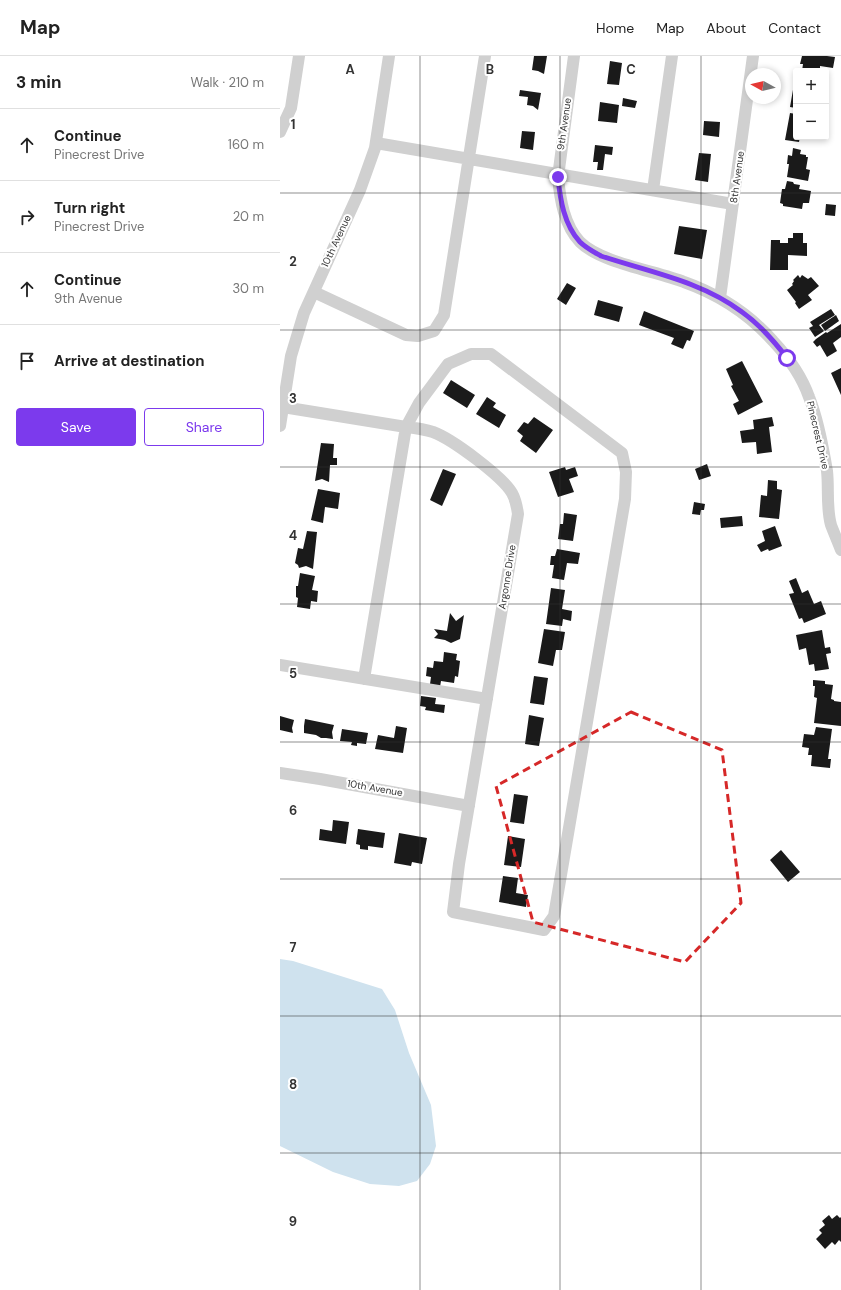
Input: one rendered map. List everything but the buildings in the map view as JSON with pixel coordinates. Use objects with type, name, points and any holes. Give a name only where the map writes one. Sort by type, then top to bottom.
[{"type":"street","points":[[280,132],[291,108],[299,56]]},
{"type":"street","name":"10th Avenue","points":[[280,426],[291,356],[304,313],[360,190],[376,143],[389,56]]},
{"type":"street","points":[[314,292],[406,335],[418,336],[434,331],[444,315],[485,56]]},
{"type":"street","name":"9th Avenue","points":[[565,214],[559,192],[558,174],[574,56]]},
{"type":"street","points":[[653,190],[672,56]]},
{"type":"street","name":"8th Avenue","points":[[720,298],[753,56]]},
{"type":"street","points":[[376,143],[733,204]]},
{"type":"street","name":"Pinecrest Drive","points":[[565,214],[572,230],[580,242],[590,249],[601,256],[684,282],[720,298],[742,312],[773,341],[787,358],[809,396],[827,472],[829,511],[836,525],[841,550]]},
{"type":"street","name":"Argonne Drive","points":[[283,407],[429,431],[447,439],[498,476],[512,493],[517,505],[518,514],[459,864],[453,912],[544,930],[554,916],[625,499],[626,472],[622,453],[491,354],[471,354],[448,364],[419,403],[406,427]]},
{"type":"street","points":[[364,679],[406,427]]},
{"type":"street","points":[[280,665],[487,699]]},
{"type":"street","name":"10th Avenue","points":[[280,773],[469,806]]},
{"type":"highlighted area","points":[[631,712],[722,750],[741,903],[685,962],[533,922],[496,786]]},
{"type":"water","points":[[280,959],[293,961],[382,989],[395,1010],[409,1053],[431,1105],[436,1146],[430,1164],[417,1181],[399,1186],[370,1184],[333,1172],[280,1146]]},
{"type":"route","points":[[558,177],[559,192],[563,209],[572,230],[580,242],[601,256],[684,282],[720,298],[753,321],[787,358]]}]
